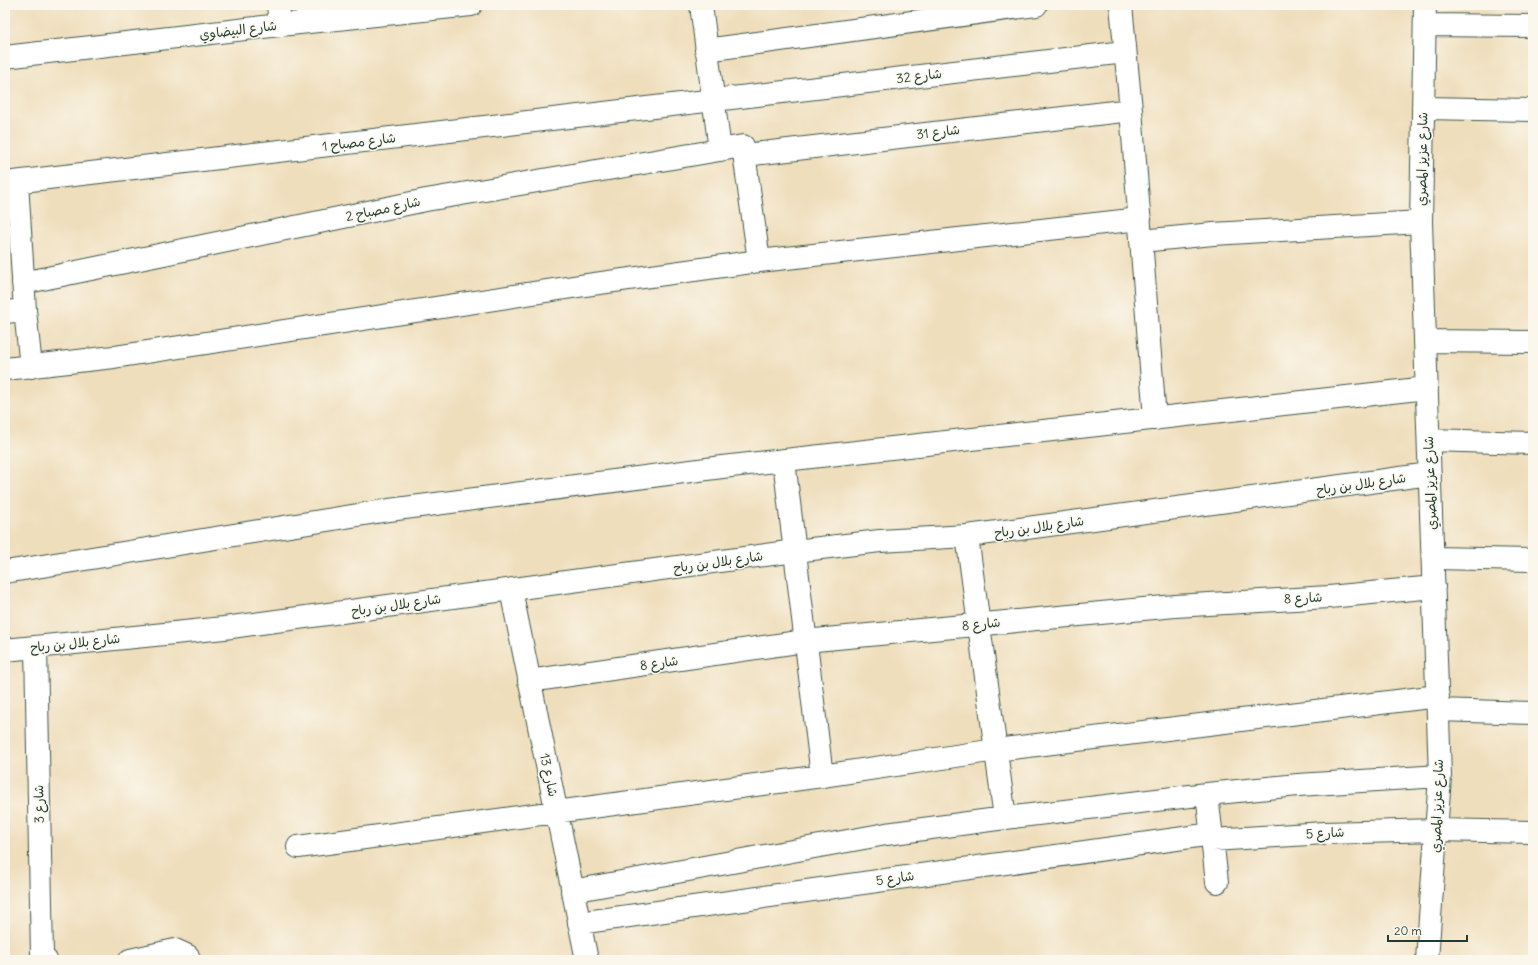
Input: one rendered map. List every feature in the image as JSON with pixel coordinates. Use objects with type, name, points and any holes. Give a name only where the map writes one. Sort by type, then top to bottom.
[{"type":"street","name":"شارع البيضاوي","points":[[5,57],[279,15],[472,5]]},
{"type":"street","points":[[700,5],[720,150]]},
{"type":"street","points":[[706,50],[1036,5]]},
{"type":"street","points":[[1120,5],[1131,110],[1155,419]]},
{"type":"street","points":[[1425,15],[1533,26]]},
{"type":"street","name":"شارع عزيز المصري","points":[[1425,15],[1421,222],[1440,776],[1427,960]]},
{"type":"street","name":"شارع 32","points":[[713,100],[1125,52]]},
{"type":"street","name":"شارع مصباح 1","points":[[11,182],[713,100]]},
{"type":"street","points":[[1423,108],[1533,110]]},
{"type":"street","name":"شارع 31","points":[[744,151],[1131,110]]},
{"type":"street","name":"شارع مصباح 2","points":[[23,283],[426,200],[743,146],[744,151]]},
{"type":"street","points":[[744,151],[759,261]]},
{"type":"street","points":[[11,182],[23,283],[15,311],[31,367]]},
{"type":"street","points":[[5,369],[114,357],[579,286],[759,261],[1140,219]]},
{"type":"street","points":[[1141,241],[1212,234],[1421,222]]},
{"type":"street","points":[[1425,341],[1533,342]]},
{"type":"street","points":[[5,572],[389,510],[784,461],[1427,388]]},
{"type":"street","points":[[1429,440],[1533,443]]},
{"type":"street","points":[[784,461],[822,776]]},
{"type":"street","name":"شارع بلال بن رباح","points":[[5,650],[224,628],[880,541],[967,536],[1430,474]]},
{"type":"street","points":[[967,536],[1005,818]]},
{"type":"street","points":[[1433,558],[1533,560]]},
{"type":"street","name":"شارع 8","points":[[529,682],[805,641],[1175,606],[1329,597],[1434,587]]},
{"type":"street","name":"شارع 13","points":[[511,590],[587,960]]},
{"type":"street","name":"شارع 3","points":[[36,647],[42,956],[46,960]]},
{"type":"street","points":[[298,847],[822,776],[996,750],[1438,703],[1533,713]]},
{"type":"street","points":[[572,891],[886,834],[1005,818],[1206,794],[1298,785],[1440,776]]},
{"type":"street","points":[[1206,794],[1217,882]]},
{"type":"street","name":"شارع 5","points":[[579,923],[1212,837],[1325,832],[1437,830],[1533,832]]},
{"type":"street","points":[[130,960],[175,950],[188,956],[189,960]]}]
